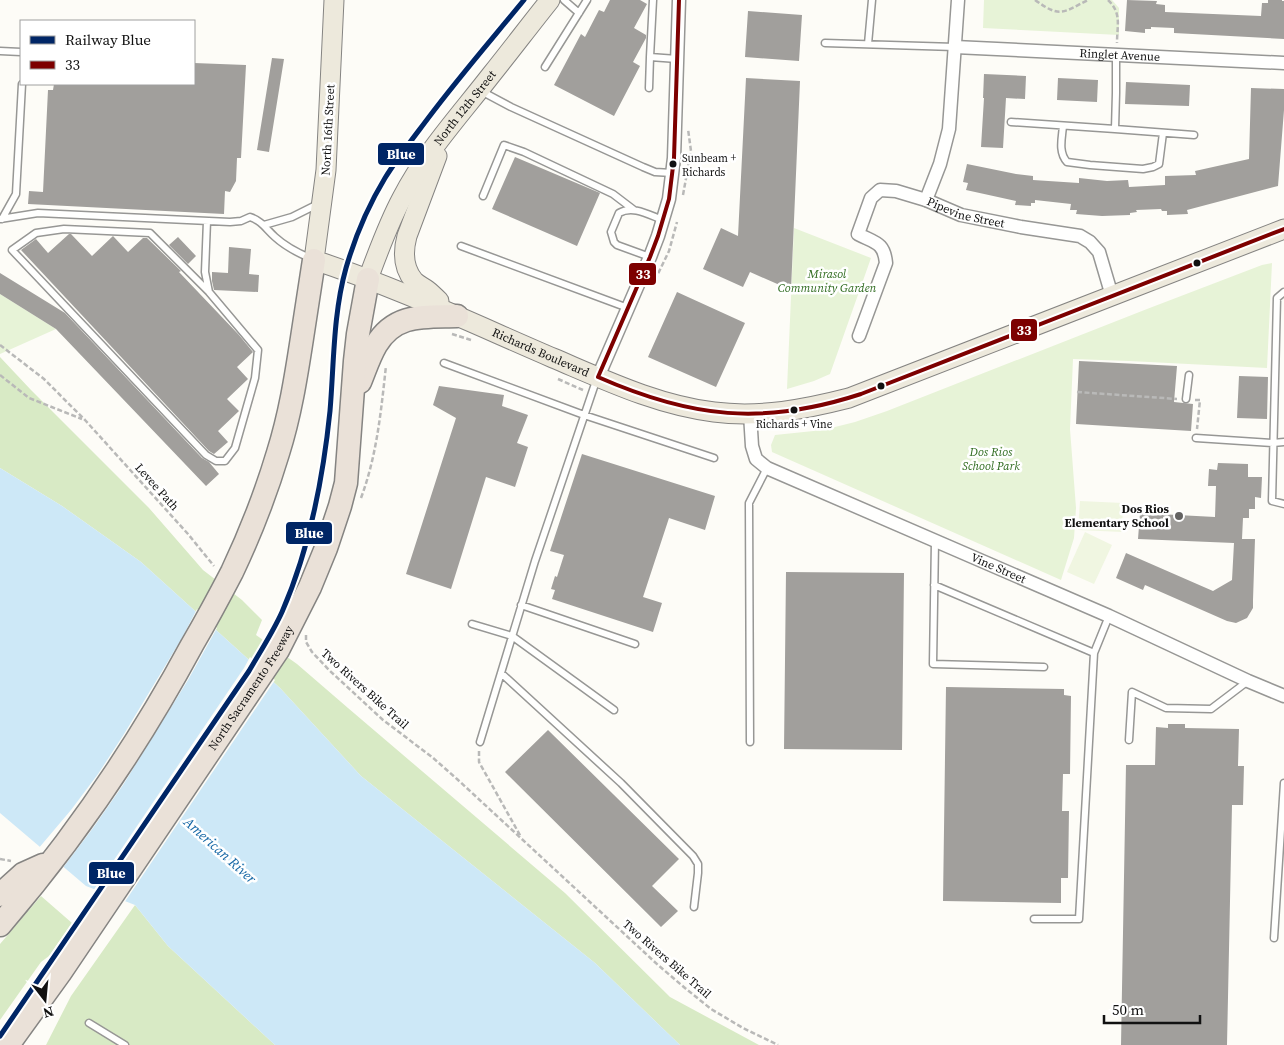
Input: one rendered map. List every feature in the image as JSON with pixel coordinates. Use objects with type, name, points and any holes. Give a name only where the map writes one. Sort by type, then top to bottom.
[{"type":"highway","points":[[4,906],[23,874],[36,867],[51,863],[84,819],[128,754],[181,666],[223,569],[253,524],[270,478],[286,425],[294,387],[314,260]]},
{"type":"highway","name":"North Sacramento Freeway","points":[[8,1045],[60,973],[278,650],[318,567],[340,506],[346,483],[356,361],[368,279]]},
{"type":"highway","points":[[353,399],[376,345],[386,332],[395,325],[404,320],[415,318],[451,324]]},
{"type":"highway","points":[[28,1045],[60,973]]},
{"type":"main road","name":"North 16th Street","points":[[314,260],[328,149],[334,0]]},
{"type":"main road","name":"North 12th Street","points":[[368,279],[386,232],[415,176],[464,107],[550,0]]},
{"type":"main road","points":[[444,134],[404,245],[404,258],[414,281],[426,289],[451,324]]},
{"type":"main road","name":"Richards Boulevard","points":[[314,260],[397,290],[451,324],[595,386],[632,391],[668,403],[716,412],[750,414],[814,407],[849,398],[1284,229]]},
{"type":"street","points":[[595,386],[650,258],[669,199],[674,158],[679,0]]},
{"type":"street","name":"Pipevine Street","points":[[958,0],[949,129],[940,164],[926,200],[960,215],[1080,236],[1090,242],[1099,252],[1112,296]]},
{"type":"street","name":"Ringlet Avenue","points":[[955,47],[1284,63]]},
{"type":"street","points":[[859,336],[886,263],[885,254],[881,246],[858,234],[870,198],[880,190],[896,191],[926,200]]},
{"type":"street","points":[[750,414],[752,446],[756,459],[767,468]]},
{"type":"street","name":"Vine Street","points":[[767,468],[1110,616],[1284,696]]},
{"type":"lane","points":[[564,0],[579,13]]},
{"type":"lane","points":[[545,67],[587,0]]},
{"type":"lane","points":[[649,88],[653,0]]},
{"type":"lane","points":[[868,44],[872,0]]},
{"type":"lane","points":[[825,43],[955,47]]},
{"type":"lane","points":[[0,51],[20,52]]},
{"type":"lane","points":[[1115,129],[1116,55]]},
{"type":"lane","points":[[650,57],[677,59]]},
{"type":"lane","points":[[1,219],[16,194],[22,85]]},
{"type":"lane","points":[[479,89],[511,107],[643,167],[655,172],[672,173]]},
{"type":"lane","points":[[1010,122],[1194,135]]},
{"type":"lane","points":[[1063,126],[1062,157],[1067,162],[1143,169],[1159,164],[1163,133]]},
{"type":"lane","points":[[483,196],[504,145],[524,152],[614,194],[634,210]]},
{"type":"lane","points":[[264,224],[292,217],[322,202]]},
{"type":"lane","points":[[650,258],[617,245],[610,232],[619,213],[629,209],[663,220]]},
{"type":"lane","points":[[1,219],[38,213],[207,221],[240,221],[250,217],[264,224],[275,237],[293,251],[314,260]]},
{"type":"lane","points":[[207,221],[205,272],[209,292],[258,350],[255,378],[235,448],[225,461],[216,462],[206,455],[12,250],[36,233],[64,229],[150,233],[209,292]]},
{"type":"lane","points":[[461,246],[628,308]]},
{"type":"lane","points":[[1284,292],[1277,298],[1272,501],[1284,504]]},
{"type":"lane","points":[[444,363],[584,415],[714,458]]},
{"type":"lane","points":[[1186,399],[1189,375]]},
{"type":"lane","points":[[480,742],[535,561],[595,386]]},
{"type":"lane","points":[[1196,438],[1284,442]]},
{"type":"lane","points":[[750,742],[749,503],[767,468]]},
{"type":"lane","points":[[935,541],[933,664],[1044,667]]},
{"type":"lane","points":[[934,585],[1094,654]]},
{"type":"lane","points":[[521,605],[635,644]]},
{"type":"lane","points":[[1034,919],[1079,919],[1094,654],[1110,616]]},
{"type":"lane","points":[[472,624],[512,636],[614,710]]},
{"type":"lane","points":[[500,673],[621,783],[693,856],[698,864],[694,907]]},
{"type":"lane","points":[[1130,740],[1132,692],[1166,708],[1211,709],[1248,681]]},
{"type":"lane","points":[[1274,938],[1284,783]]},
{"type":"lane","points":[[89,1023],[125,1045]]},
{"type":"path","points":[[1035,0],[1051,11],[1064,12],[1087,0]]},
{"type":"path","points":[[1108,0],[1118,15],[1116,55]]},
{"type":"path","points":[[451,324],[473,341]]},
{"type":"path","name":"Levee Path","points":[[0,345],[44,379],[85,420],[188,534],[223,569]]},
{"type":"path","points":[[359,504],[374,454],[381,418],[386,363]]},
{"type":"path","name":"Levee Path","points":[[0,375],[29,398],[85,420]]},
{"type":"path","points":[[558,379],[595,386]]},
{"type":"path","points":[[1077,392],[1200,400],[1196,438]]},
{"type":"path","name":"Two Rivers Bike Trail","points":[[309,628],[305,636],[306,642],[312,652],[329,670],[383,720],[432,757],[658,965],[711,1009],[743,1028],[778,1045]]},
{"type":"path","points":[[480,742],[479,762],[523,840]]},
{"type":"green space","points":[[984,0],[1112,0],[1119,8],[1119,35],[983,28]]},
{"type":"green space","name":"Mirasol Community Garden","points":[[794,228],[871,258],[830,374],[787,389]]},
{"type":"green space","name":"Dos Rios School Park","points":[[1272,263],[1267,368],[1073,359],[1070,429],[1076,508],[1074,538],[1061,580],[772,452],[771,445],[775,435],[823,430],[887,411],[1147,309],[1262,265]]},
{"type":"green space","points":[[0,294],[56,329],[0,354]]},
{"type":"green space","points":[[0,357],[149,508],[203,570],[242,600],[262,620],[256,635],[297,664],[565,893],[670,997],[759,1045],[680,1045],[595,963],[361,776],[280,688],[141,562],[62,506],[0,468]]},
{"type":"green space","points":[[1080,501],[1123,503],[1122,532],[1078,530]]},
{"type":"green space","points":[[1085,532],[1112,545],[1094,584],[1067,572]]},
{"type":"green space","points":[[41,896],[72,923],[49,956],[41,962],[0,1020],[0,944]]},
{"type":"green space","points":[[135,905],[168,946],[275,1045],[46,1045],[71,996]]},
{"type":"water","name":"American River","points":[[0,468],[62,506],[141,562],[280,688],[361,776],[595,963],[680,1045],[275,1045],[168,946],[135,905],[86,886],[0,813]]},
{"type":"pier","points":[[197,609],[217,628],[188,680],[123,785],[62,869],[38,849],[98,774],[182,638]]},
{"type":"pier","points":[[250,657],[275,680],[124,903],[93,891],[244,668]]},
{"type":"building","points":[[610,0],[640,0],[647,4],[634,28],[646,35],[633,62],[640,66],[614,116],[554,85],[581,34],[585,37],[599,10],[604,12]]},
{"type":"building","points":[[1127,0],[1157,1],[1156,4],[1165,5],[1165,12],[1261,16],[1262,3],[1268,3],[1268,0],[1282,0],[1284,1],[1284,39],[1174,33],[1174,28],[1151,27],[1151,29],[1145,29],[1145,33],[1125,31]]},
{"type":"building","points":[[748,11],[802,15],[799,61],[745,57]]},
{"type":"building","points":[[272,58],[284,59],[269,152],[257,150]]},
{"type":"building","points":[[195,63],[246,65],[241,158],[237,158],[236,181],[230,192],[225,191],[224,214],[28,204],[29,191],[43,192],[48,90],[53,90],[54,85],[195,85]]},
{"type":"building","points":[[984,74],[1026,76],[1025,99],[1006,98],[1003,148],[981,147]]},
{"type":"building","points":[[746,78],[800,81],[791,290],[750,272],[743,287],[703,269],[721,228],[738,236]]},
{"type":"building","points":[[1058,78],[1098,80],[1097,102],[1057,100]]},
{"type":"building","points":[[1126,82],[1190,85],[1189,106],[1125,104]]},
{"type":"building","points":[[1251,88],[1284,89],[1278,186],[1187,210],[1188,214],[1167,215],[1167,211],[1162,211],[1161,209],[1136,210],[1137,212],[1130,213],[1130,215],[1102,216],[1076,214],[1077,210],[1070,210],[1071,204],[1035,200],[1035,203],[1031,203],[1031,206],[1015,205],[1016,201],[966,190],[968,183],[963,182],[967,164],[1033,176],[1033,180],[1079,183],[1079,178],[1107,181],[1128,180],[1129,187],[1165,185],[1165,176],[1196,175],[1195,171],[1249,159]]},
{"type":"building","points":[[515,157],[600,193],[577,246],[492,209]]},
{"type":"building","points":[[69,234],[92,256],[113,236],[128,252],[143,238],[147,238],[181,271],[179,272],[253,352],[237,367],[248,379],[227,399],[239,411],[218,431],[228,442],[214,454],[209,451],[21,250],[36,239],[48,253]]},
{"type":"building","points":[[178,237],[196,256],[188,264],[169,245]]},
{"type":"building","points":[[229,247],[251,249],[249,274],[259,275],[258,292],[214,290],[212,272],[228,273]]},
{"type":"building","points":[[0,273],[65,313],[219,474],[206,486],[56,329],[0,294]]},
{"type":"building","points":[[677,292],[745,323],[716,387],[648,357]]},
{"type":"building","points":[[1079,361],[1177,366],[1174,402],[1193,404],[1191,431],[1076,424]]},
{"type":"building","points":[[1239,376],[1268,377],[1267,419],[1237,418]]},
{"type":"building","points":[[439,386],[504,395],[502,406],[528,415],[517,443],[528,447],[515,487],[486,477],[451,589],[406,574],[456,418],[433,405]]},
{"type":"building","points":[[582,454],[715,496],[705,530],[669,518],[643,597],[662,603],[653,632],[552,599],[555,590],[551,589],[564,555],[550,551]]},
{"type":"building","points":[[1218,463],[1248,464],[1248,477],[1262,477],[1261,498],[1255,497],[1255,509],[1249,509],[1249,518],[1243,518],[1242,539],[1255,539],[1253,608],[1247,618],[1236,623],[1227,621],[1145,585],[1143,590],[1116,578],[1126,553],[1213,591],[1232,580],[1234,543],[1138,539],[1140,513],[1215,517],[1216,486],[1208,486],[1209,469],[1217,470]]},
{"type":"building","points":[[786,572],[904,573],[902,750],[784,749]]},
{"type":"building","points":[[946,687],[1064,689],[1064,695],[1071,696],[1070,774],[1063,774],[1062,811],[1069,811],[1068,878],[1061,878],[1061,903],[943,901]]},
{"type":"building","points":[[1168,724],[1185,724],[1185,728],[1239,729],[1238,766],[1244,766],[1243,805],[1232,805],[1227,1045],[1121,1045],[1126,765],[1155,765],[1156,727],[1168,728]]},
{"type":"building","points":[[548,730],[679,859],[652,886],[678,911],[661,927],[505,772]]},
{"type":"rail line","name":"Blue","points":[[0,1036],[249,671],[271,634],[292,588],[314,513],[330,411],[339,303],[346,268],[358,233],[390,170],[452,87],[524,0]]},
{"type":"transit line","name":"33","points":[[679,0],[674,158],[669,199],[650,257],[598,377],[632,391],[696,409],[728,413],[792,411],[825,404],[861,394],[1284,229]]},
{"type":"place","name":"Sunbeam + Richards","points":[[673,164]]},
{"type":"place","name":"Richards + Vine","points":[[794,410]]},
{"type":"place","name":"Dos Rios Elementary School","points":[[1179,516]]}]
